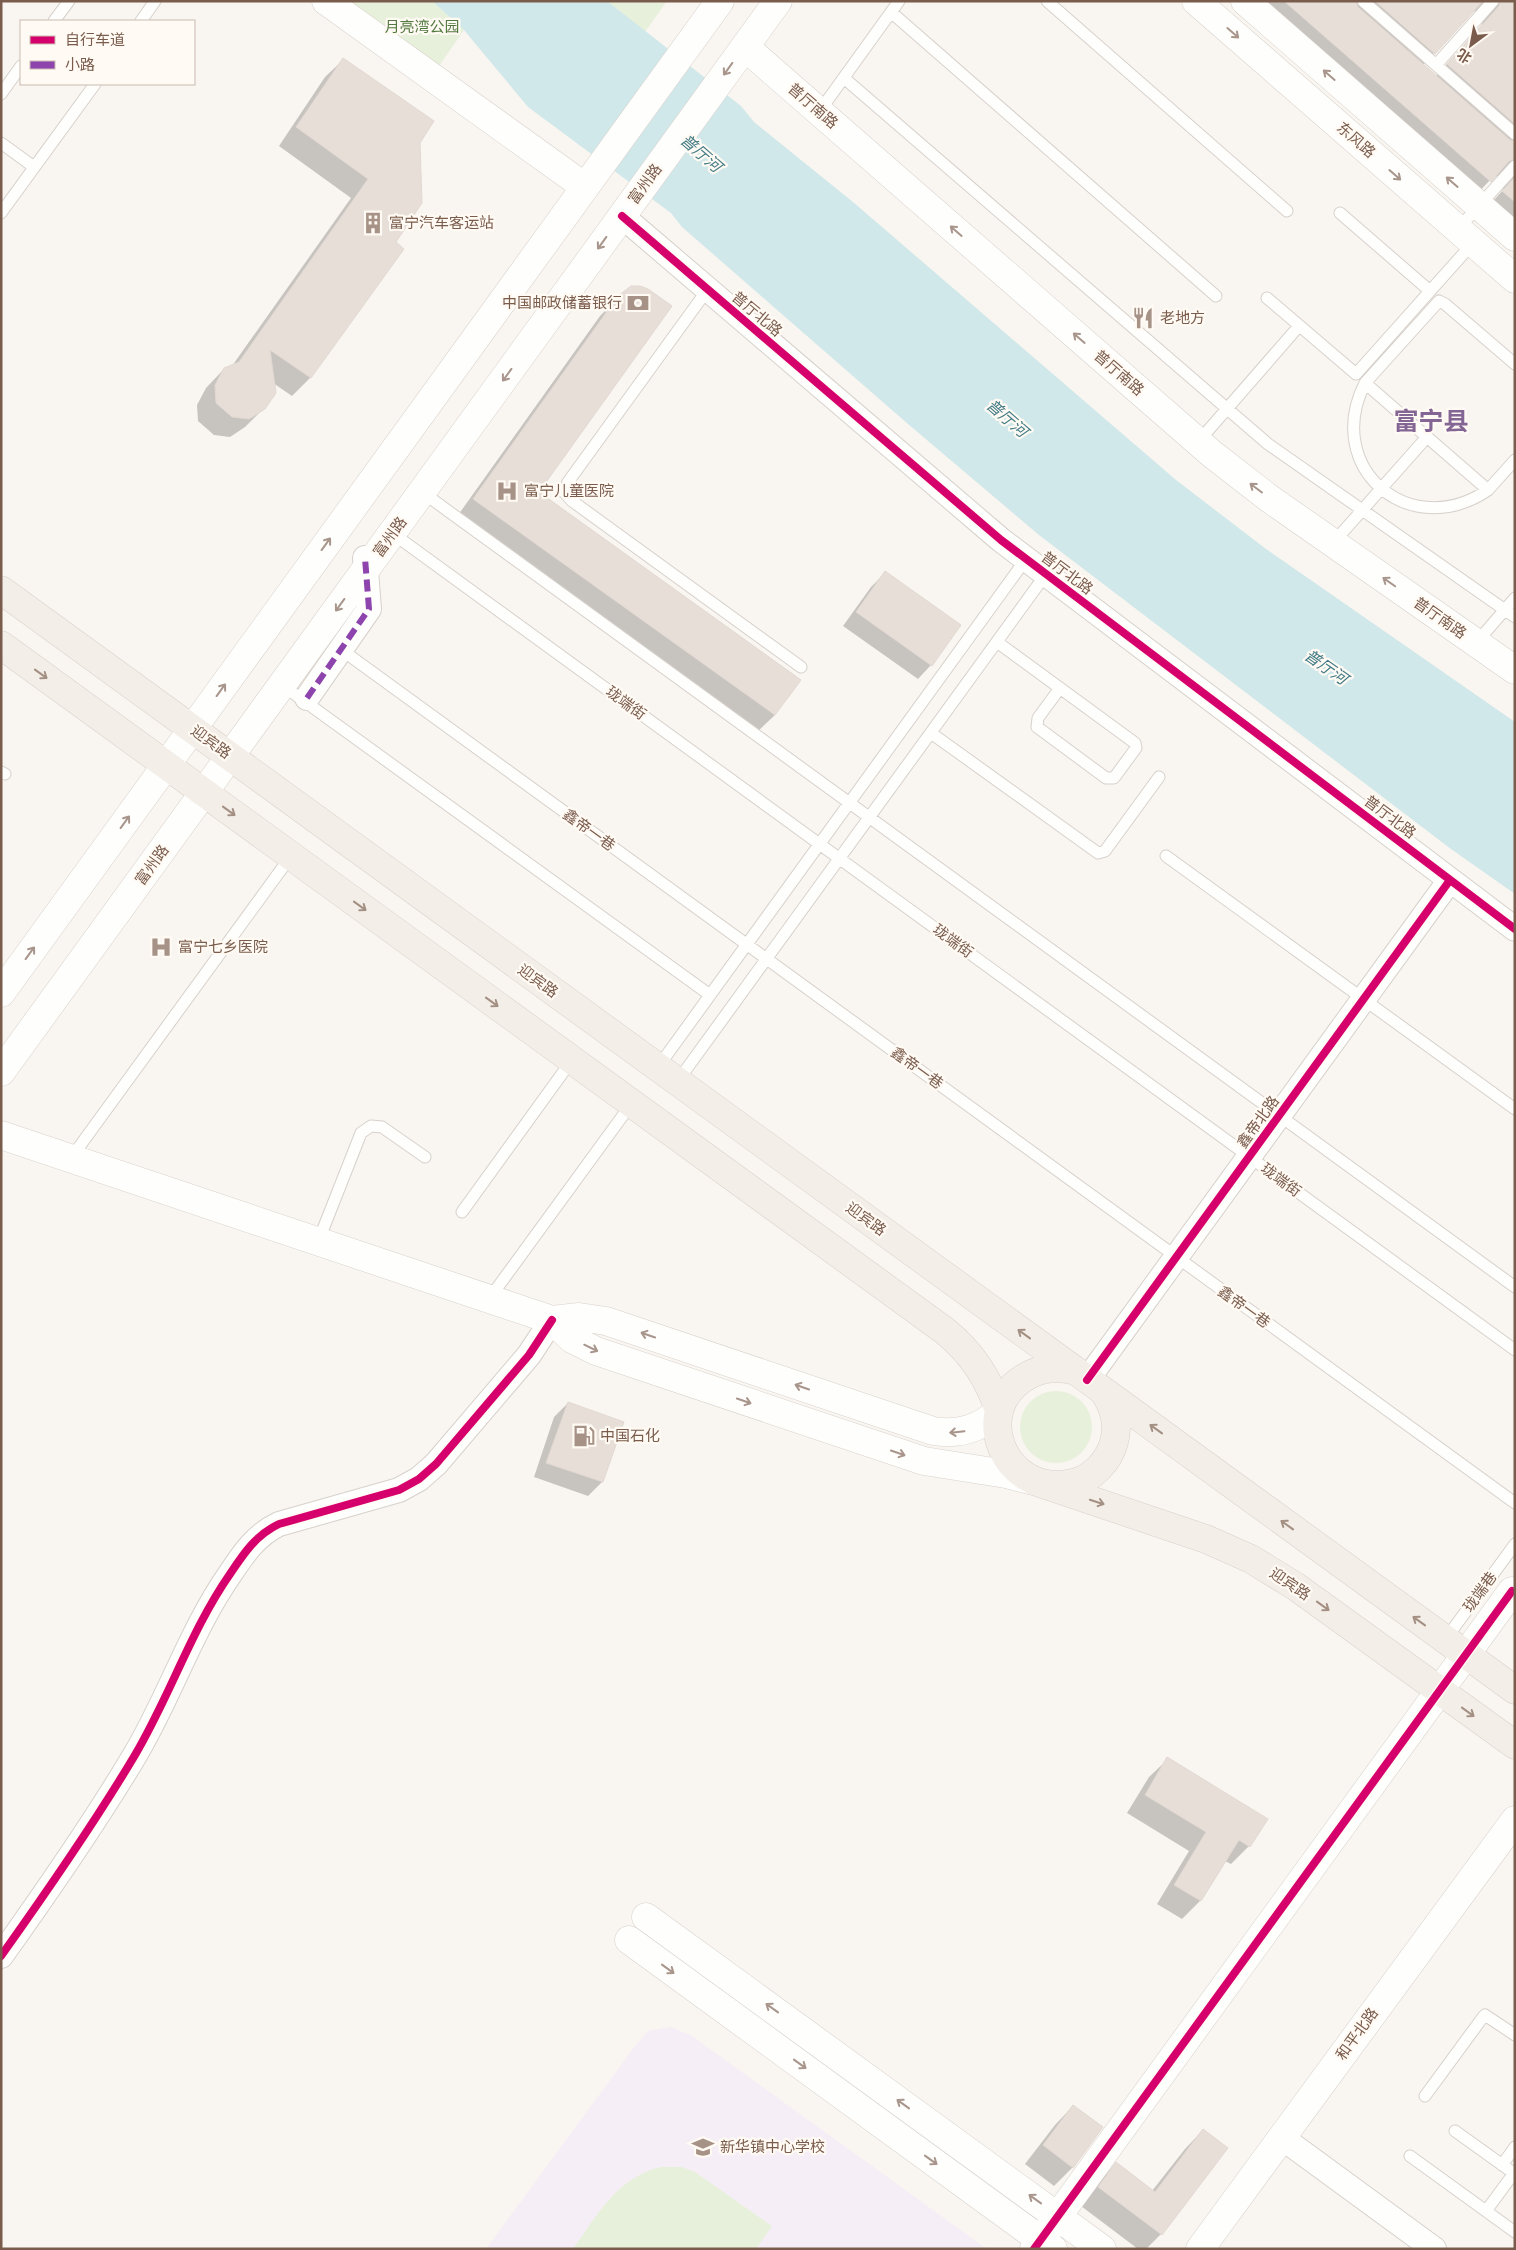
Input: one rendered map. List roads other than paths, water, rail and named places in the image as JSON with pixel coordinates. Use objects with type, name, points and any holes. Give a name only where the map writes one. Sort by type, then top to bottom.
[{"type":"main road","points":[[326,1],[585,187]]},
{"type":"main road","points":[[1,993],[720,1]]},
{"type":"main road","name":"富州路","points":[[1,1072],[778,1]]},
{"type":"main road","name":"东风路","points":[[1196,1],[1515,279]]},
{"type":"main road","points":[[1245,1],[1515,237]]},
{"type":"main road","name":"普厅南路","points":[[745,47],[1198,442],[1242,478],[1515,670]]},
{"type":"main road","name":"迎宾路","points":[[1,590],[1515,1690]]},
{"type":"main road","name":"迎宾路","points":[[1,645],[958,1342],[980,1367],[992,1388],[999,1411],[998,1439],[1011,1465],[1022,1474],[1034,1482],[1206,1539],[1251,1559],[1295,1586],[1515,1746]]},
{"type":"main road","points":[[1,1135],[552,1320],[579,1317],[606,1321],[933,1431],[970,1430],[991,1419],[999,1411]]},
{"type":"main road","points":[[552,1320],[572,1339],[596,1351],[802,1421],[924,1461],[1006,1474],[1034,1482]]},
{"type":"main road","name":"迎宾路","points":[[999,1411],[1009,1392],[1024,1377],[1037,1371],[1065,1368],[1089,1381],[1115,1414],[1116,1429],[1111,1449],[1100,1467],[1083,1480],[1062,1486],[1048,1486],[1034,1482]]},
{"type":"main road","points":[[1034,2249],[1512,1591]]},
{"type":"main road","name":"和平北路","points":[[1200,2249],[1515,1820]]},
{"type":"main road","points":[[646,1916],[1102,2249]]},
{"type":"main road","points":[[629,1940],[1053,2249]]},
{"type":"street","name":"普厅北路","points":[[622,216],[1026,559],[1515,929]]},
{"type":"street","points":[[307,698],[369,609],[365,558]]},
{"type":"street","name":"鑫帝北路","points":[[1089,1381],[1176,1257],[1450,880]]},
{"type":"street","points":[[1,1956],[77,1849],[135,1755],[158,1712],[205,1612],[246,1550],[268,1529],[279,1524],[399,1490],[419,1479],[436,1464],[529,1355],[552,1320]]},
{"type":"street","points":[[1281,2138],[1434,2249]]},
{"type":"lane","points":[[55,20],[69,1]]},
{"type":"lane","points":[[141,20],[155,1]]},
{"type":"lane","points":[[819,112],[899,1]]},
{"type":"lane","points":[[1047,1],[1287,211]]},
{"type":"lane","points":[[1363,1],[1515,134]]},
{"type":"lane","points":[[1436,65],[1493,1]]},
{"type":"lane","points":[[891,12],[1216,296]]},
{"type":"lane","points":[[1,94],[20,67]]},
{"type":"lane","points":[[844,78],[1226,410],[1268,444],[1515,617]]},
{"type":"lane","points":[[1,213],[94,85]]},
{"type":"lane","points":[[1,143],[34,167]]},
{"type":"lane","points":[[1266,298],[1356,374],[1430,291],[1465,236],[1479,206],[1515,166]]},
{"type":"lane","points":[[1340,213],[1430,291]]},
{"type":"lane","points":[[708,289],[568,482],[564,492],[572,501],[801,667]]},
{"type":"lane","points":[[1515,364],[1445,304],[1439,301],[1365,383],[1354,410],[1354,438],[1363,466],[1382,488],[1406,503],[1434,509],[1463,504],[1488,490],[1515,460]]},
{"type":"lane","points":[[1198,442],[1299,326]]},
{"type":"lane","points":[[1365,383],[1488,490]]},
{"type":"lane","points":[[1333,543],[1427,437]]},
{"type":"lane","points":[[422,492],[1515,1286]]},
{"type":"lane","name":"珑端街","points":[[392,533],[1515,1350]]},
{"type":"lane","points":[[668,1074],[710,995],[1026,559]]},
{"type":"lane","points":[[668,1074],[766,959],[1046,574]]},
{"type":"lane","points":[[1476,643],[1515,598]]},
{"type":"lane","name":"鑫帝一巷","points":[[319,634],[1515,1503]]},
{"type":"lane","points":[[997,642],[1060,688],[1135,743],[1136,748],[1114,778],[1106,778],[1037,727],[1038,718],[1060,688]]},
{"type":"lane","points":[[282,685],[710,995]]},
{"type":"lane","points":[[931,732],[1098,853],[1105,851],[1159,777]]},
{"type":"lane","points":[[71,1158],[290,856]]},
{"type":"lane","points":[[1166,856],[1515,1109]]},
{"type":"lane","points":[[462,1212],[572,1060]]},
{"type":"lane","points":[[489,1299],[632,1103]]},
{"type":"lane","points":[[318,1242],[361,1133],[371,1126],[382,1127],[425,1157]]},
{"type":"lane","name":"珑端巷","points":[[1445,1640],[1515,1544]]},
{"type":"lane","points":[[1425,2096],[1483,2017],[1491,2018],[1515,2035]]},
{"type":"lane","points":[[1455,2131],[1514,2174],[1486,2211]]},
{"type":"lane","points":[[1502,2165],[1515,2147]]},
{"type":"lane","points":[[1410,2156],[1515,2232]]},
{"type":"water","name":"普厅河","points":[[432,1],[607,1],[741,106],[754,122],[853,202],[1176,480],[1266,549],[1515,722],[1515,894],[1451,849],[1039,535],[908,424],[682,227],[671,213],[528,107],[464,30]]},
{"type":"place","name":"富宁汽车客运站","points":[[373,223]]},
{"type":"place","name":"中国邮政储蓄银行","points":[[638,303]]},
{"type":"place","name":"老地方","points":[[1143,318]]},
{"type":"place","name":"富宁儿童医院","points":[[507,491]]},
{"type":"place","name":"富宁七乡医院","points":[[161,947]]},
{"type":"place","name":"中国石化","points":[[584,1436]]},
{"type":"place","name":"新华镇中心学校","points":[[703,2147]]},
{"type":"district","name":"富宁县","points":[[1431,421]]},
{"type":"park label","name":"月亮湾公园","points":[[422,27]]}]
